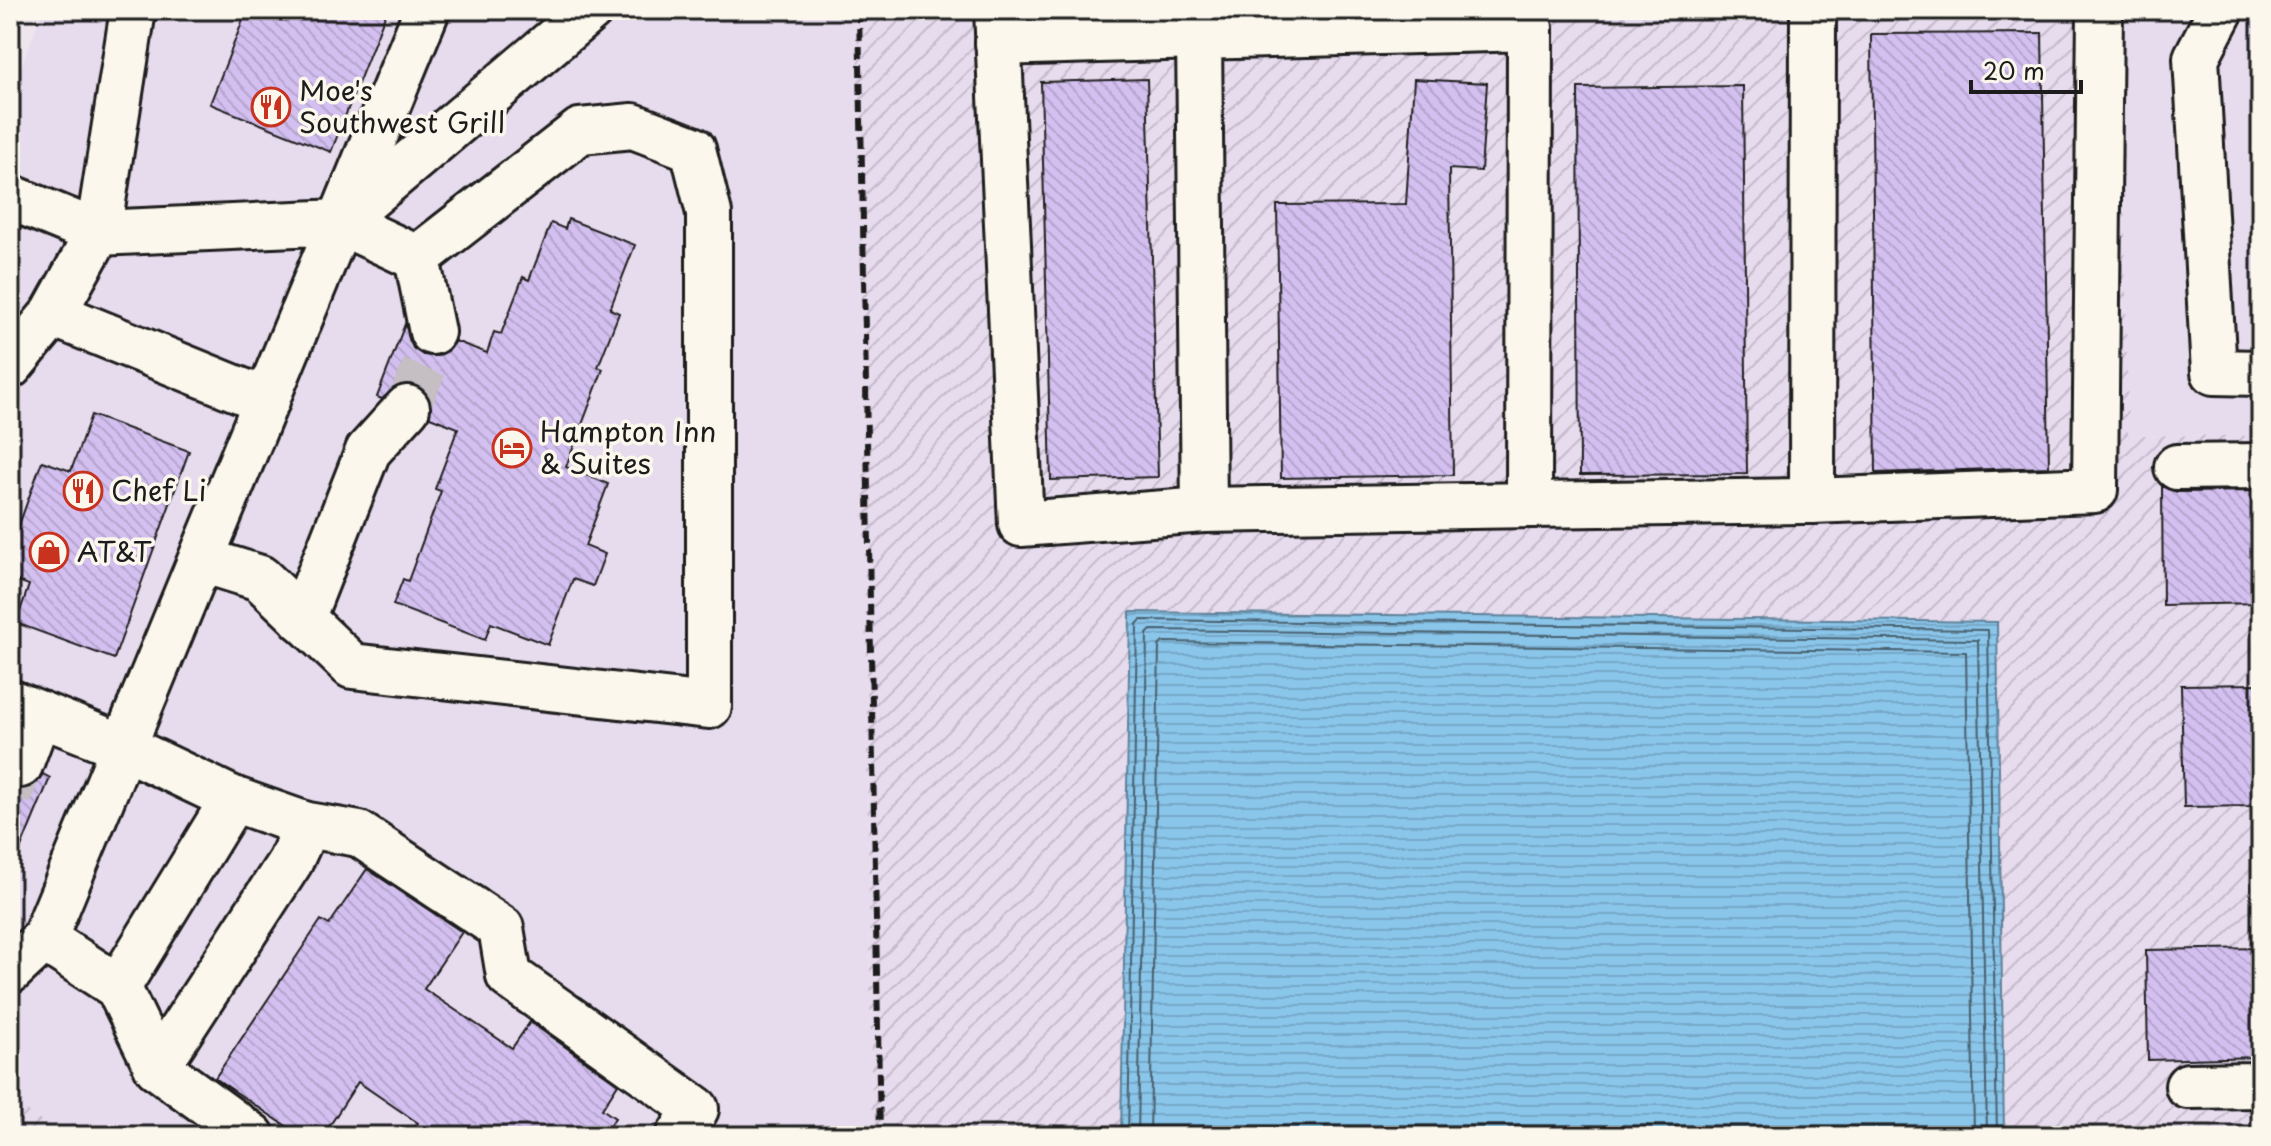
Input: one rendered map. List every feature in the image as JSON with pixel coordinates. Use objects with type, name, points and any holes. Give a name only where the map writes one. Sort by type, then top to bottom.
[{"type":"lane","points":[[10,366],[53,314],[98,233],[133,10]]},
{"type":"lane","points":[[10,971],[44,939],[126,748],[427,10]]},
{"type":"lane","points":[[340,222],[590,10]]},
{"type":"lane","points":[[1812,501],[1813,10]]},
{"type":"lane","points":[[1529,505],[1541,19],[998,26],[1021,524],[1204,510],[1812,501],[2095,490],[2100,10]]},
{"type":"lane","points":[[2221,10],[2196,58],[2214,372],[2261,373]]},
{"type":"lane","points":[[1199,23],[1204,510]]},
{"type":"lane","points":[[202,560],[260,578],[352,666],[709,706],[709,213],[693,149],[633,126],[580,131],[417,258]]},
{"type":"lane","points":[[10,197],[98,233],[340,222],[417,258]]},
{"type":"lane","points":[[417,258],[432,332]]},
{"type":"lane","points":[[53,314],[267,401]]},
{"type":"lane","points":[[302,619],[368,451],[407,408]]},
{"type":"lane","points":[[2177,467],[2261,466]]},
{"type":"lane","points":[[20,765],[25,708],[126,748],[233,799],[307,825],[359,834],[501,928],[509,976],[696,1109],[679,1136]]},
{"type":"lane","points":[[118,987],[233,799]]},
{"type":"lane","points":[[157,1067],[290,862],[307,825]]},
{"type":"lane","points":[[44,939],[118,987],[157,1067],[252,1136]]},
{"type":"lane","points":[[2188,1086],[2261,1085]]},
{"type":"shaded area","points":[[43,10],[857,10],[872,1136],[63,1136],[10,1099],[10,95]]},
{"type":"shaded area","points":[[857,10],[2122,10],[2128,435],[2261,436],[2261,1136],[2004,1136],[1997,622],[1130,612],[1121,1136],[872,1136]]},
{"type":"shaded area","points":[[2122,10],[2261,10],[2261,436],[2128,435]]},
{"type":"shaded area","points":[[10,1099],[63,1136],[10,1136]]},
{"type":"water","points":[[1130,612],[1997,622],[2004,1136],[1121,1136]]},
{"type":"building","points":[[247,10],[387,10],[331,152],[210,104]]},
{"type":"building","points":[[2042,33],[2049,467],[1876,473],[1871,34]]},
{"type":"building","points":[[1147,79],[1158,477],[1051,480],[1041,82]]},
{"type":"building","points":[[1414,79],[1487,83],[1481,171],[1449,169],[1453,475],[1281,478],[1277,205],[1406,204]]},
{"type":"building","points":[[1743,86],[1747,474],[1580,475],[1578,88]]},
{"type":"building","name":"Hampton Inn & Suites","points":[[568,219],[635,245],[610,309],[619,313],[598,367],[603,369],[566,467],[608,484],[585,546],[605,554],[593,586],[573,579],[548,645],[491,623],[485,640],[393,605],[403,579],[408,581],[441,491],[435,489],[458,428],[430,417],[430,400],[423,389],[413,384],[399,385],[382,399],[377,397],[405,324],[413,348],[423,355],[438,356],[448,351],[455,341],[487,353],[494,332],[501,334],[523,277],[529,280],[551,223],[565,229]]},
{"type":"building","points":[[91,415],[189,451],[114,659],[16,623],[29,585],[10,578],[10,550],[42,461],[71,471]]},
{"type":"building","points":[[2162,486],[2177,492],[2261,491],[2261,603],[2163,605]]},
{"type":"building","points":[[2261,684],[2261,806],[2184,807],[2181,685]]},
{"type":"building","points":[[43,774],[50,778],[10,874],[10,788],[25,789],[36,784]]},
{"type":"building","points":[[367,869],[462,932],[424,989],[512,1048],[530,1022],[618,1084],[602,1109],[615,1118],[603,1136],[409,1136],[418,1123],[358,1082],[323,1136],[301,1136],[215,1078],[321,920],[329,925]]},
{"type":"building","points":[[2261,948],[2261,1057],[2148,1060],[2146,950]]},
{"type":"tunnel","points":[[407,408],[426,364],[432,332]]},
{"type":"tunnel","points":[[10,797],[20,765]]},
{"type":"railway","points":[[859,10],[880,1136]]},
{"type":"place","name":"Moe's Southwest Grill","points":[[271,107]]},
{"type":"place","name":"Hampton Inn & Suites","points":[[512,448]]},
{"type":"place","name":"Chef Li","points":[[83,491]]},
{"type":"place","name":"AT&T","points":[[49,552]]}]
